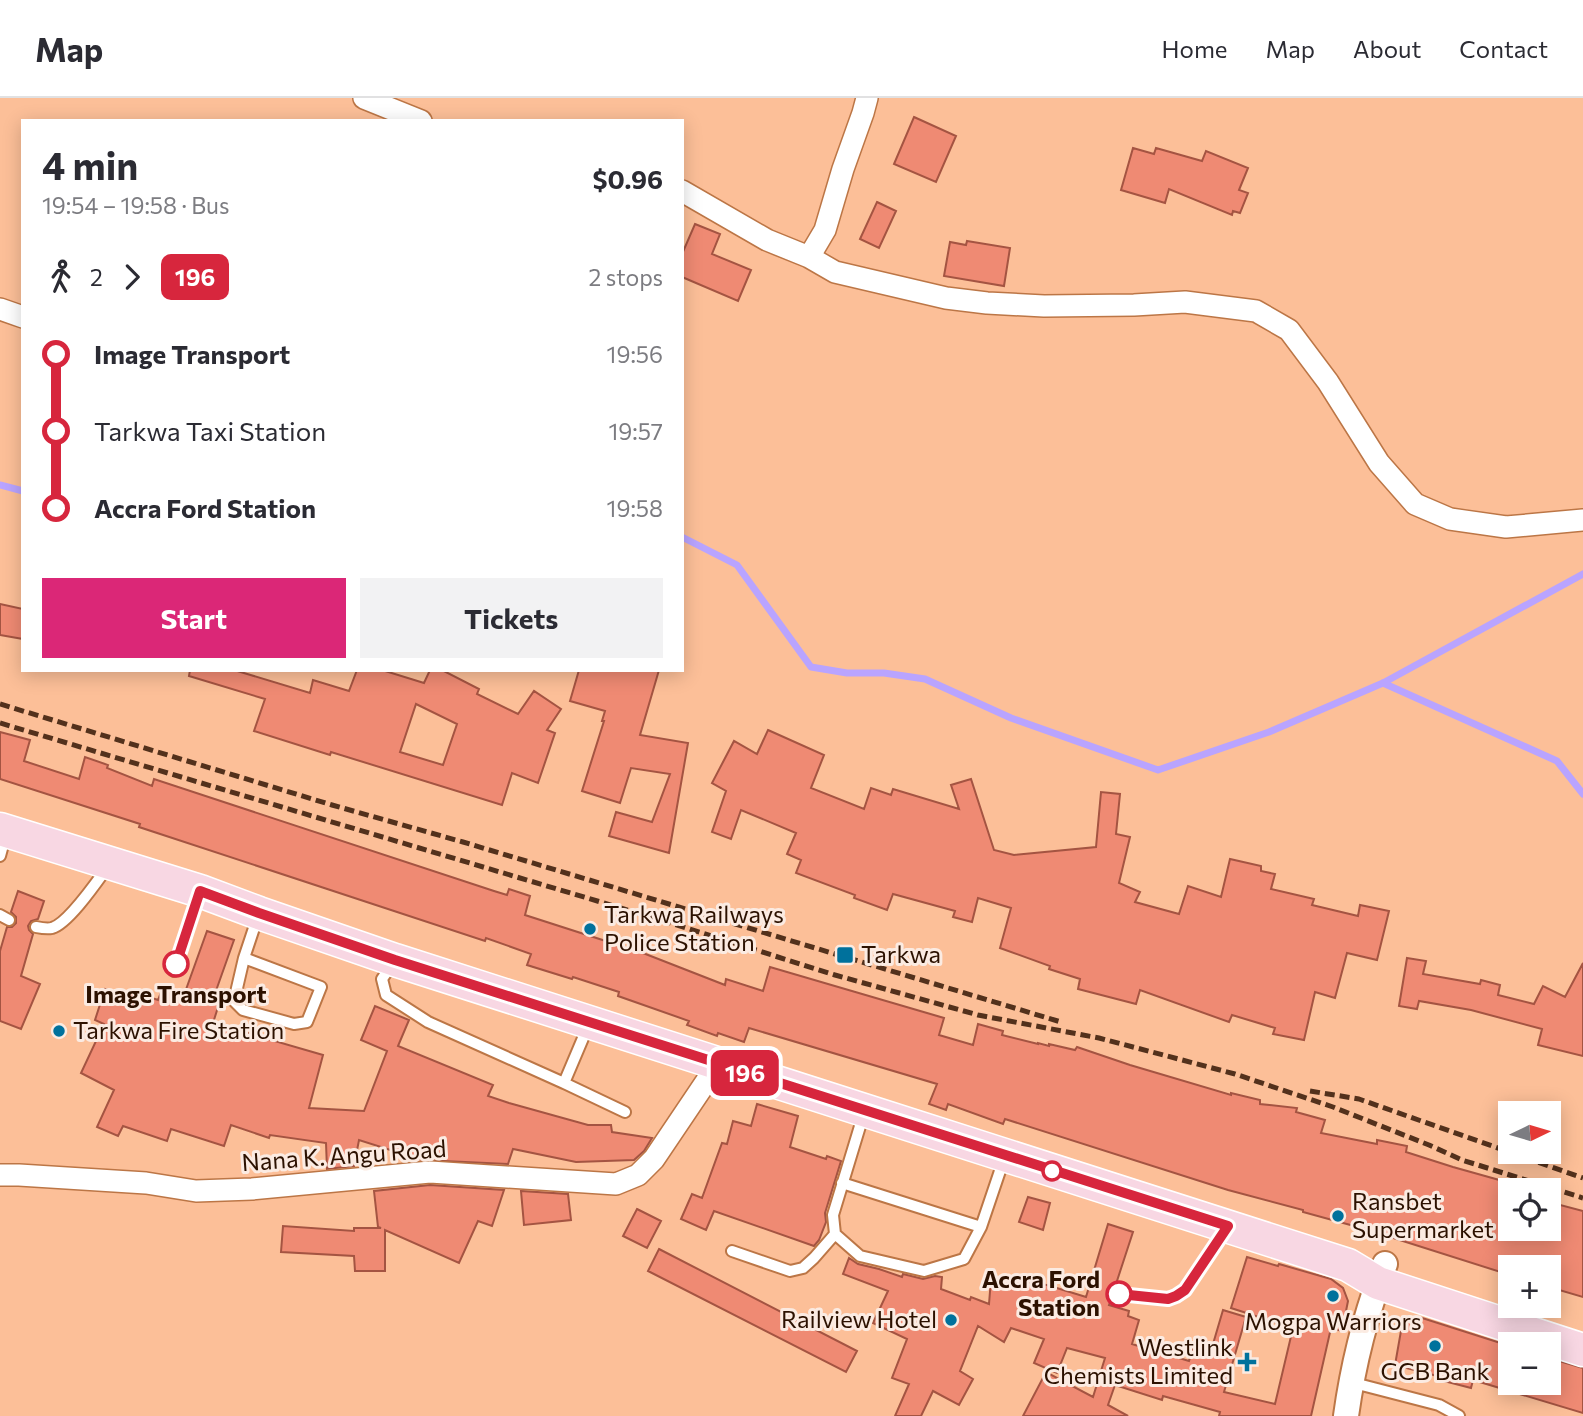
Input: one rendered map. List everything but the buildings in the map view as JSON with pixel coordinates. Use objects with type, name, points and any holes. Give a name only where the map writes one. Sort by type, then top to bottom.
[{"type":"main road","points":[[2,839],[111,862],[395,960],[1348,1265],[1583,1329]]},
{"type":"main road","points":[[1381,1274],[1583,1350]]},
{"type":"street","points":[[364,98],[416,119]]},
{"type":"street","points":[[809,257],[825,230],[867,98]]},
{"type":"street","points":[[684,192],[767,240],[809,257],[835,272],[921,292],[987,303],[1044,306],[1185,302],[1256,312],[1289,330],[1328,382],[1379,463],[1415,504],[1450,519],[1506,527],[1583,520]]},
{"type":"street","points":[[0,309],[21,316]]},
{"type":"street","name":"Nana K. Angu Road","points":[[0,1175],[146,1184],[196,1191],[252,1189],[430,1172],[616,1184],[638,1175],[654,1159],[718,1064]]},
{"type":"street","points":[[1346,1416],[1350,1382],[1381,1274]]},
{"type":"lane","points":[[36,927],[50,928],[61,922],[75,909],[111,862]]},
{"type":"lane","points":[[174,971],[200,891]]},
{"type":"lane","points":[[244,958],[321,987],[307,1022],[294,1024],[243,1010],[234,1001],[244,958],[259,913]]},
{"type":"lane","points":[[395,960],[382,979],[386,995],[428,1022],[625,1112]]},
{"type":"lane","points":[[564,1083],[590,1021]]},
{"type":"lane","points":[[865,1111],[833,1215],[835,1234],[860,1256],[924,1271],[964,1259],[981,1227],[1005,1156]]},
{"type":"lane","points":[[842,1183],[981,1227]]},
{"type":"lane","points":[[1119,1294],[1168,1299],[1176,1296],[1185,1290],[1228,1226]]},
{"type":"lane","points":[[732,1251],[790,1270],[803,1268],[835,1234]]},
{"type":"lane","points":[[1350,1382],[1439,1405],[1459,1416]]},
{"type":"waterway","points":[[0,485],[21,490]]},
{"type":"waterway","points":[[684,538],[737,565],[811,667],[847,673],[884,673],[925,679],[1011,718],[1158,770],[1269,732],[1383,683],[1583,574]]},
{"type":"waterway","points":[[1383,683],[1557,761],[1583,794]]},
{"type":"railway","points":[[0,704],[1061,1022]]},
{"type":"railway","points":[[0,723],[661,920],[835,975],[978,1015],[1099,1038],[1235,1074],[1333,1107],[1462,1160],[1583,1198]]},
{"type":"railway","points":[[1310,1091],[1359,1099],[1583,1178]]},
{"type":"bus line","name":"196","points":[[176,964],[200,891],[395,960],[1228,1226],[1185,1290],[1176,1296],[1168,1299],[1119,1294]]},
{"type":"place","name":"Tarkwa Railways Police Station","points":[[590,929]]},
{"type":"place","name":"Tarkwa","points":[[845,955]]},
{"type":"place","name":"Image Transport","points":[[176,964]]},
{"type":"place","name":"Tarkwa Fire Station","points":[[59,1031]]},
{"type":"place","name":"Ransbet Supermarket","points":[[1338,1216]]},
{"type":"place","name":"Accra Ford Station","points":[[1119,1294]]},
{"type":"place","name":"Mogpa Warriors","points":[[1333,1296]]},
{"type":"place","name":"Railview Hotel","points":[[951,1320]]},
{"type":"place","name":"GCB Bank","points":[[1435,1346]]},
{"type":"place","name":"Westlink Chemists Limited","points":[[1247,1362]]}]
